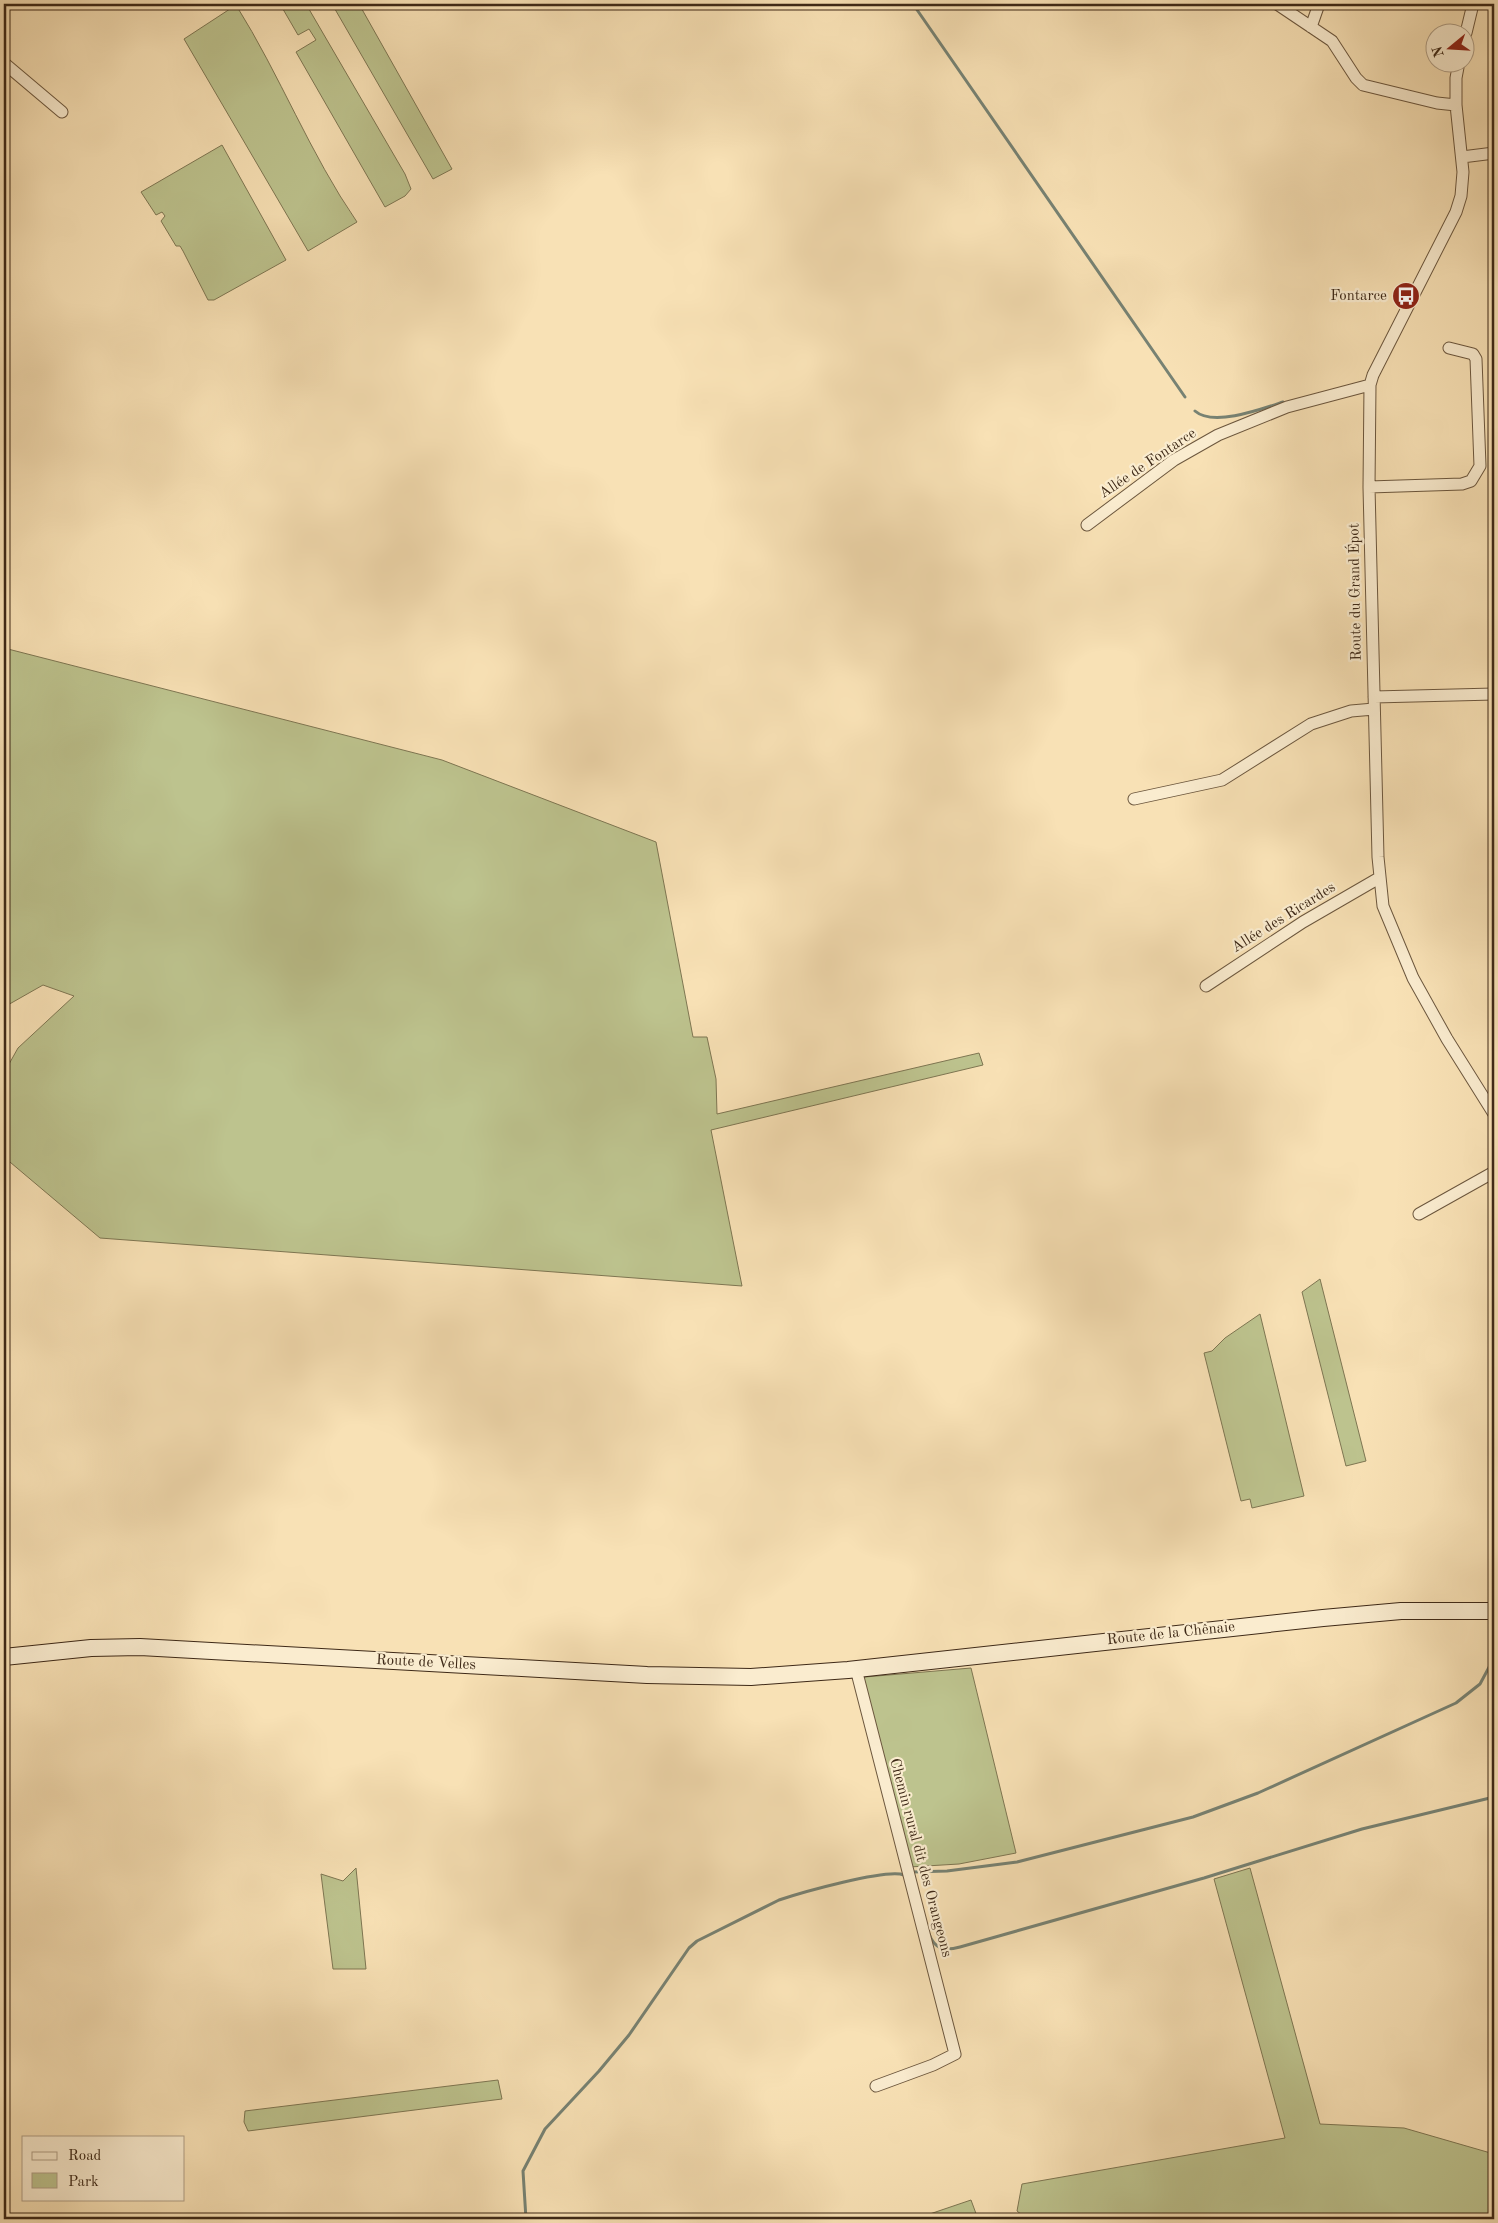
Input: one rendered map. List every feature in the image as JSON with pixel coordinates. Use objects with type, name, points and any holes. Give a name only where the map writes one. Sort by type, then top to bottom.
[{"type":"main road","name":"Route de la Chênaie","points":[[852,1670],[1323,1618],[1402,1611],[1494,1611]]},
{"type":"main road","name":"Route de Velles","points":[[4,1656],[91,1648],[140,1647],[690,1677],[751,1677],[852,1670]]},
{"type":"street","points":[[1277,4],[1332,41],[1356,78],[1363,85],[1437,103],[1456,105]]},
{"type":"street","points":[[1311,27],[1319,4]]},
{"type":"street","points":[[1469,22],[1473,4]]},
{"type":"street","points":[[4,63],[62,112]]},
{"type":"street","name":"Route du Grand Épot","points":[[1457,72],[1456,105],[1463,184],[1456,212],[1373,375],[1370,385],[1368,487],[1379,878],[1387,917],[1413,978],[1446,1039],[1494,1114]]},
{"type":"street","points":[[1462,157],[1494,153]]},
{"type":"street","points":[[1368,487],[1462,484],[1471,481],[1480,466],[1476,359],[1473,354],[1449,348]]},
{"type":"street","name":"Allée de Fontarce","points":[[1087,525],[1174,460],[1218,435],[1287,407],[1370,385]]},
{"type":"street","points":[[1374,697],[1494,694]]},
{"type":"street","points":[[1134,798],[1222,780],[1311,724],[1350,711],[1374,709]]},
{"type":"street","name":"Allée des Ricardes","points":[[1206,986],[1303,922],[1379,878]]},
{"type":"street","points":[[1418,1214],[1494,1172]]},
{"type":"street","name":"Chemin rural dit des Orangeons","points":[[852,1670],[955,2054],[933,2065],[876,2086]]},
{"type":"green space","points":[[280,4],[306,4],[405,174],[411,189],[405,196],[385,207],[296,52],[316,40],[309,29],[298,35]]},
{"type":"green space","points":[[332,4],[359,4],[452,169],[433,179]]},
{"type":"green space","points":[[236,5],[267,59],[324,169],[357,222],[308,251],[184,39]]},
{"type":"green space","points":[[222,145],[286,260],[214,300],[208,300],[183,251],[180,246],[176,246],[161,221],[165,216],[162,212],[156,215],[141,192]]},
{"type":"green space","points":[[4,648],[442,760],[656,842],[693,1037],[707,1037],[716,1079],[717,1114],[979,1053],[983,1065],[711,1130],[742,1286],[100,1238],[4,1157],[4,1073],[18,1048],[74,996],[43,985],[6,1006],[4,1010]]},
{"type":"green space","points":[[1320,1279],[1366,1461],[1346,1466],[1302,1292]]},
{"type":"green space","points":[[1260,1314],[1304,1496],[1252,1508],[1250,1499],[1241,1501],[1204,1353],[1212,1351],[1225,1338]]},
{"type":"green space","points":[[971,1668],[1016,1853],[959,1864],[909,1867],[862,1680],[865,1677]]},
{"type":"green space","points":[[356,1868],[366,1969],[333,1969],[321,1874],[343,1881]]},
{"type":"green space","points":[[1250,1868],[1320,2124],[1404,2128],[1494,2154],[1494,2196],[1489,2219],[1027,2219],[1017,2211],[1022,2184],[1285,2138],[1214,1879]]},
{"type":"green space","points":[[498,2080],[502,2099],[248,2131],[244,2122],[245,2111]]},
{"type":"green space","points":[[971,2200],[978,2219],[915,2219]]},
{"type":"waterway","points":[[913,4],[1185,397]]},
{"type":"waterway","points":[[1195,411],[1203,415],[1225,417],[1251,412],[1283,402]]},
{"type":"waterway","points":[[913,1872],[947,1871],[1017,1862],[1193,1817],[1258,1793],[1456,1703],[1480,1684],[1494,1658]]},
{"type":"waterway","points":[[929,1934],[934,1943],[941,1948],[960,1947],[1204,1878],[1362,1829],[1494,1797]]},
{"type":"waterway","points":[[526,2219],[523,2171],[545,2129],[599,2071],[629,2035],[689,1948],[697,1941],[779,1900],[863,1878],[880,1875],[904,1875]]},
{"type":"place","name":"Fontarce","points":[[1406,296]]}]
